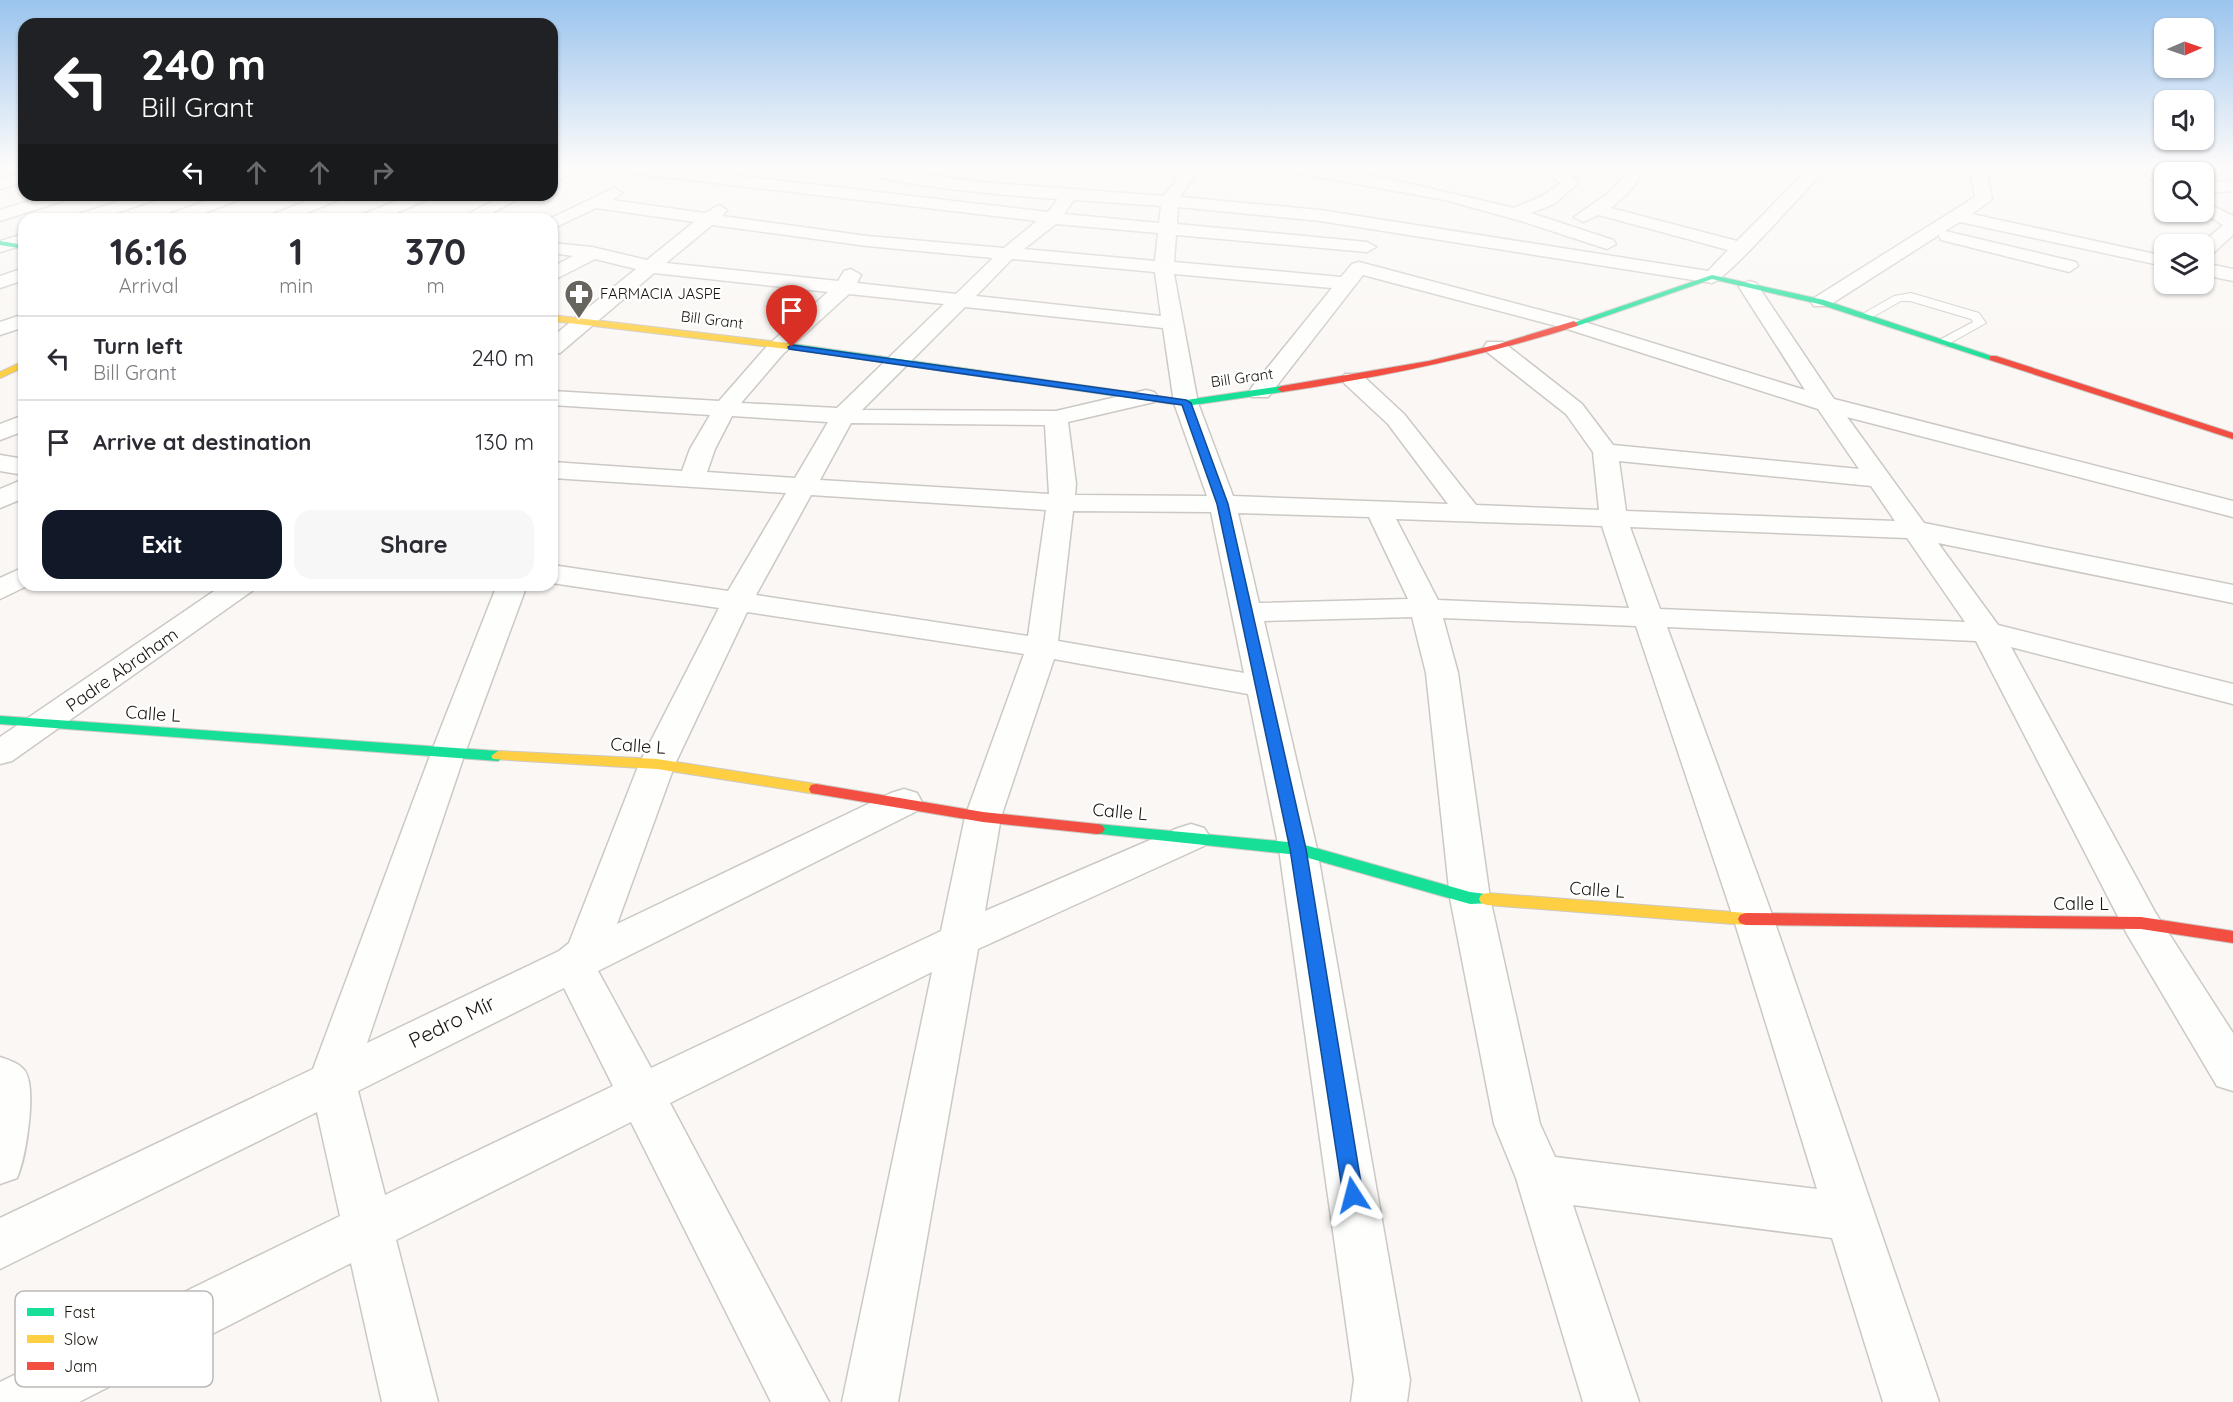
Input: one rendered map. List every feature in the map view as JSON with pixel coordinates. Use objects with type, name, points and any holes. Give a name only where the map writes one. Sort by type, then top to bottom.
[{"type":"street","points":[[558,343],[696,230]]},
{"type":"street","points":[[787,230],[867,241],[1164,268],[1357,266]]},
{"type":"street","points":[[692,478],[698,456],[723,409],[778,345],[845,287],[867,241],[877,230]]},
{"type":"street","points":[[801,1402],[573,964],[586,952],[657,764],[737,602],[843,416],[1007,254],[1036,230]]},
{"type":"street","points":[[1167,230],[1164,268],[1186,403],[1223,504],[1298,849],[1382,1380],[1379,1402]]},
{"type":"street","points":[[1230,230],[1571,324],[1826,404],[2233,508]]},
{"type":"street","points":[[1260,392],[1386,230]]},
{"type":"street","points":[[1422,230],[1527,245],[1673,270],[1821,302],[2233,436]]},
{"type":"street","points":[[1527,245],[1555,230]]},
{"type":"street","points":[[1571,230],[1673,270]]},
{"type":"street","points":[[1676,230],[1742,248]]},
{"type":"street","points":[[1712,277],[1759,230]]},
{"type":"street","points":[[1821,302],[1934,230]]},
{"type":"street","points":[[2023,230],[2154,259]]},
{"type":"street","points":[[2214,242],[2226,230]]},
{"type":"street","points":[[1931,232],[2069,266]]},
{"type":"street","points":[[558,249],[592,253],[652,267],[1172,323]]},
{"type":"street","points":[[558,272],[592,253]]},
{"type":"street","points":[[2214,271],[2233,275]]},
{"type":"street","points":[[0,282],[18,276]]},
{"type":"street","name":"Bill Grant","points":[[558,319],[778,345],[1186,403],[1353,379],[1524,341],[1712,277]]},
{"type":"street","points":[[1749,287],[1826,404],[1987,632],[2141,923],[2233,1072]]},
{"type":"street","points":[[0,329],[18,322]]},
{"type":"street","points":[[1495,347],[1574,409],[1605,452],[1613,518],[1651,620],[1754,920],[1911,1402]]},
{"type":"street","points":[[0,375],[18,367]]},
{"type":"street","points":[[1353,379],[1396,419],[1469,514]]},
{"type":"street","points":[[558,398],[843,416],[1056,418],[1146,397]]},
{"type":"street","points":[[870,1402],[957,941],[983,817],[1042,647],[1063,484],[1056,418]]},
{"type":"street","points":[[0,433],[18,425]]},
{"type":"street","points":[[1605,452],[1880,479]]},
{"type":"street","points":[[0,463],[18,466]]},
{"type":"street","points":[[558,470],[1060,503],[1223,504],[1916,530],[2233,594]]},
{"type":"street","points":[[0,500],[18,491]]},
{"type":"street","points":[[1379,511],[1422,596],[1442,673],[1470,898],[1517,1125],[1540,1178],[1611,1402]]},
{"type":"street","points":[[558,575],[1042,647],[1264,687]]},
{"type":"street","points":[[0,590],[18,580]]},
{"type":"street","name":"Padre Abraham","points":[[0,753],[233,591]]},
{"type":"street","points":[[410,1402],[332,1079],[448,753],[510,591]]},
{"type":"street","points":[[1247,612],[1425,608],[1651,620],[1987,632],[2233,694]]},
{"type":"street","name":"Calle L","points":[[0,720],[448,753],[657,764],[904,802],[983,817],[1298,849],[1470,898],[1754,920],[2141,923],[2233,937]]},
{"type":"street","name":"Pedro Mír","points":[[0,1244],[332,1079],[904,802]]},
{"type":"street","points":[[213,1306],[957,941],[1191,837]]},
{"type":"street","points":[[0,1162],[3,1082]]},
{"type":"street","points":[[1540,1178],[1851,1217]]},
{"type":"street","points":[[20,1402],[50,1387]]},
{"type":"lane","points":[[1865,316],[1898,298],[1911,297],[1975,316],[1978,319],[1980,323],[1945,342]]},
{"type":"traffic: fast","points":[[0,243],[18,246]]},
{"type":"traffic: fast","points":[[1574,324],[1712,277],[1821,302],[1993,358]]},
{"type":"traffic: fast","points":[[787,346],[1186,403],[1282,389]]},
{"type":"traffic: fast","points":[[0,720],[498,756]]},
{"type":"traffic: fast","points":[[1097,829],[1298,849],[1470,898],[1487,899]]},
{"type":"traffic: slow","points":[[558,319],[787,346]]},
{"type":"traffic: slow","points":[[0,375],[18,367]]},
{"type":"traffic: slow","points":[[498,756],[657,764],[816,789]]},
{"type":"traffic: slow","points":[[1487,899],[1746,919]]},
{"type":"traffic: jam","points":[[1282,389],[1466,355],[1574,324]]},
{"type":"traffic: jam","points":[[1993,358],[2233,436]]},
{"type":"traffic: jam","points":[[816,789],[983,817],[1097,829]]},
{"type":"traffic: jam","points":[[1746,919],[2141,923],[2233,937]]},
{"type":"place","name":"FARMACIA JASPE","points":[[579,320]]},
{"type":"route","points":[[792,347],[1186,403],[1223,504],[1264,687],[1298,849],[1353,1195]]}]
